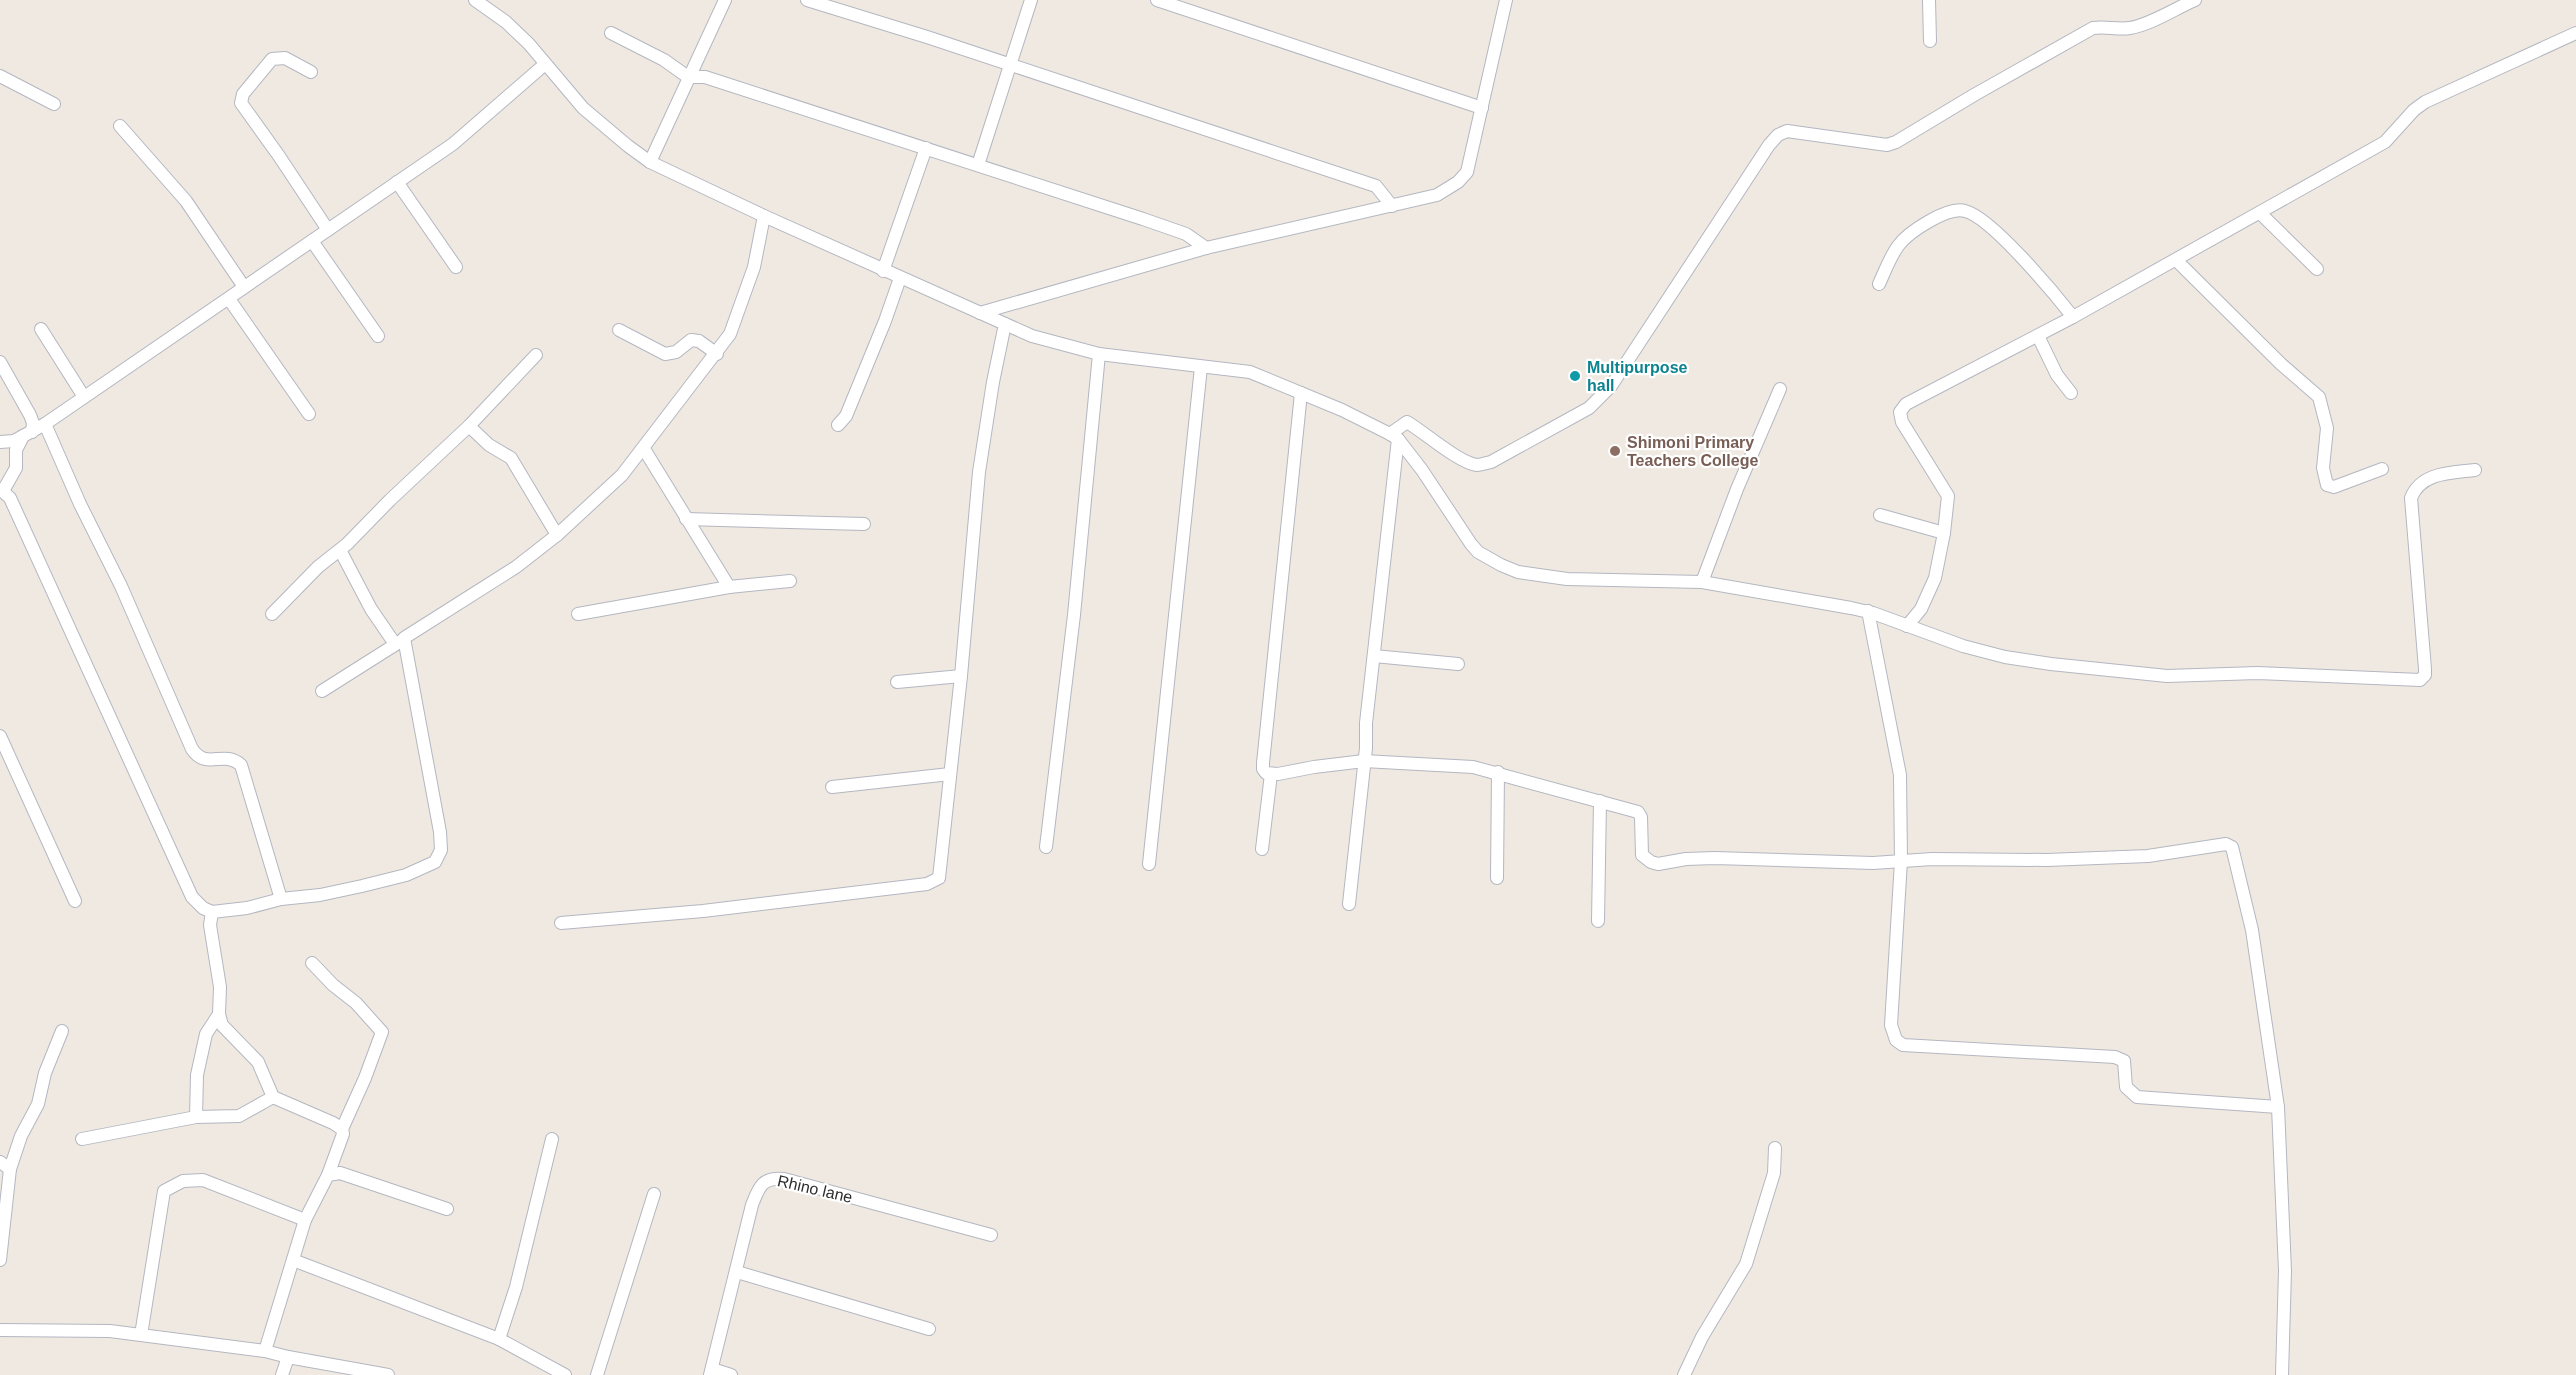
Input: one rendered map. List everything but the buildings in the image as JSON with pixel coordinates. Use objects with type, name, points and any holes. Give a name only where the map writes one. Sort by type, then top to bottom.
[{"type":"street","points":[[475,0],[506,22],[529,44],[544,65],[583,108],[650,162],[883,271],[1032,336],[1099,354],[1250,372],[1301,393],[1394,437],[1478,552],[1501,565],[1535,575],[1567,579],[1702,582],[1868,611],[1963,646],[2006,657],[2098,669],[2167,676],[2257,673],[2420,680],[2425,675],[2426,669],[2411,498],[2415,487],[2425,480],[2438,475],[2475,470]]},
{"type":"street","points":[[650,162],[725,0]]},
{"type":"street","points":[[807,0],[1376,186],[1392,206]]},
{"type":"street","points":[[978,165],[1031,0]]},
{"type":"street","points":[[1157,0],[1482,108]]},
{"type":"street","points":[[1929,0],[1930,41]]},
{"type":"street","points":[[1349,904],[1394,437],[1407,422],[1462,460],[1477,465],[1491,462],[1589,408],[1611,386],[1769,145],[1778,135],[1787,131],[1887,145],[1896,142],[2093,28],[2103,26],[2115,29],[2132,28],[2195,0]]},
{"type":"street","points":[[980,313],[1206,248],[1437,195],[1458,182],[1467,172],[1504,1]]},
{"type":"street","points":[[611,33],[657,56],[688,77],[705,77],[978,165],[1186,234],[1206,248]]},
{"type":"street","points":[[1907,626],[1930,594],[1935,578],[1944,533],[1947,492],[1902,422],[1902,408],[2073,317],[2385,142],[2414,110],[2425,102],[2576,33]]},
{"type":"street","points":[[311,72],[285,58],[272,59],[243,94],[241,103],[328,230]]},
{"type":"street","points":[[0,442],[14,441],[45,424],[453,144],[544,65]]},
{"type":"street","points":[[0,76],[54,104]]},
{"type":"street","points":[[120,126],[182,196],[244,287]]},
{"type":"street","points":[[883,271],[926,148]]},
{"type":"street","points":[[397,182],[456,267]]},
{"type":"street","points":[[1880,284],[1897,247],[1908,235],[1952,211],[1963,210],[1973,214],[2003,240],[2040,277],[2073,317]]},
{"type":"street","points":[[2260,213],[2318,269]]},
{"type":"street","points":[[322,691],[516,567],[556,535],[622,475],[717,354],[730,334],[754,267],[764,216]]},
{"type":"street","points":[[312,241],[378,336]]},
{"type":"street","points":[[2176,260],[2281,364],[2319,397],[2327,428],[2323,468],[2327,485],[2334,488],[2382,469]]},
{"type":"street","points":[[838,425],[846,416],[900,278]]},
{"type":"street","points":[[229,299],[309,414]]},
{"type":"street","points":[[561,923],[703,911],[934,882],[939,878],[961,676],[979,472],[1005,324]]},
{"type":"street","points":[[40,329],[84,397]]},
{"type":"street","points":[[619,330],[665,354],[676,352],[692,340],[699,341],[717,354]]},
{"type":"street","points":[[2038,336],[2057,375],[2071,393]]},
{"type":"street","points":[[1046,847],[1074,615],[1099,354]]},
{"type":"street","points":[[272,614],[318,567],[340,550],[469,426],[536,355]]},
{"type":"street","points":[[0,362],[30,415],[28,434],[15,450],[16,468],[2,490],[10,498],[192,897],[203,908],[212,912],[247,908],[281,899],[320,895],[406,875],[426,867],[439,857],[440,832],[399,641],[370,609],[340,550]]},
{"type":"street","points":[[1149,864],[1201,367]]},
{"type":"street","points":[[1702,582],[1737,489],[1780,389]]},
{"type":"street","points":[[1301,393],[1263,763],[1263,769],[1271,774],[1364,761],[1455,765],[1498,772],[1638,812],[1641,817],[1642,855],[1658,864],[1686,858],[1807,862],[1901,861],[2148,856],[2230,845],[2234,849],[2252,930],[2278,1107],[2285,1271],[2282,1375]]},
{"type":"street","points":[[45,424],[80,504],[121,586],[192,749],[202,759],[226,757],[234,759],[241,765],[281,899]]},
{"type":"street","points":[[469,426],[489,445],[514,461],[556,535]]},
{"type":"street","points":[[644,448],[729,587]]},
{"type":"street","points":[[1880,515],[1944,533]]},
{"type":"street","points":[[686,519],[864,524]]},
{"type":"street","points":[[578,614],[729,587],[790,581]]},
{"type":"street","points":[[1868,611],[1900,775],[1901,861],[1891,1025],[1896,1040],[1903,1045],[2115,1057],[2124,1061],[2126,1088],[2137,1096],[2278,1107]]},
{"type":"street","points":[[1374,656],[1458,664]]},
{"type":"street","points":[[897,682],[961,676]]},
{"type":"street","points":[[0,736],[75,901]]},
{"type":"street","points":[[1497,878],[1498,772]]},
{"type":"street","points":[[832,787],[950,774]]},
{"type":"street","points":[[1262,849],[1271,774]]},
{"type":"street","points":[[1598,921],[1600,801]]},
{"type":"street","points":[[212,912],[210,925],[220,987],[219,1014],[222,1025],[258,1062],[273,1097],[333,1122],[342,1129]]},
{"type":"street","points":[[265,1350],[305,1220],[328,1175],[343,1134],[342,1129],[365,1078],[382,1032],[356,1003],[333,985],[312,963]]},
{"type":"street","points":[[196,1117],[197,1075],[206,1034],[219,1014]]},
{"type":"street","points":[[0,1260],[5,1166],[38,1104],[45,1073],[62,1030]]},
{"type":"street","points":[[82,1139],[196,1117],[239,1116],[273,1097]]},
{"type":"street","points":[[499,1339],[516,1287],[552,1139]]},
{"type":"street","points":[[1684,1375],[1702,1337],[1746,1264],[1774,1173],[1775,1148]]},
{"type":"street","points":[[328,1175],[340,1173],[447,1209]]},
{"type":"street","name":"Rhino lane","points":[[711,1372],[752,1205],[764,1182],[773,1178],[991,1235]]},
{"type":"street","points":[[141,1335],[164,1191],[173,1184],[202,1180],[305,1220]]},
{"type":"street","points":[[597,1375],[654,1194]]},
{"type":"street","points":[[293,1260],[499,1339],[566,1375]]},
{"type":"street","points":[[737,1272],[928,1329]]},
{"type":"street","points":[[0,1330],[66,1329],[141,1335],[265,1350],[288,1357],[388,1375]]},
{"type":"street","points":[[282,1375],[288,1357]]},
{"type":"street","points":[[711,1372],[731,1375]]},
{"type":"place","name":"Multipurpose hall","points":[[1575,376]]},
{"type":"place","name":"Shimoni Primary Teachers College","points":[[1615,451]]}]
